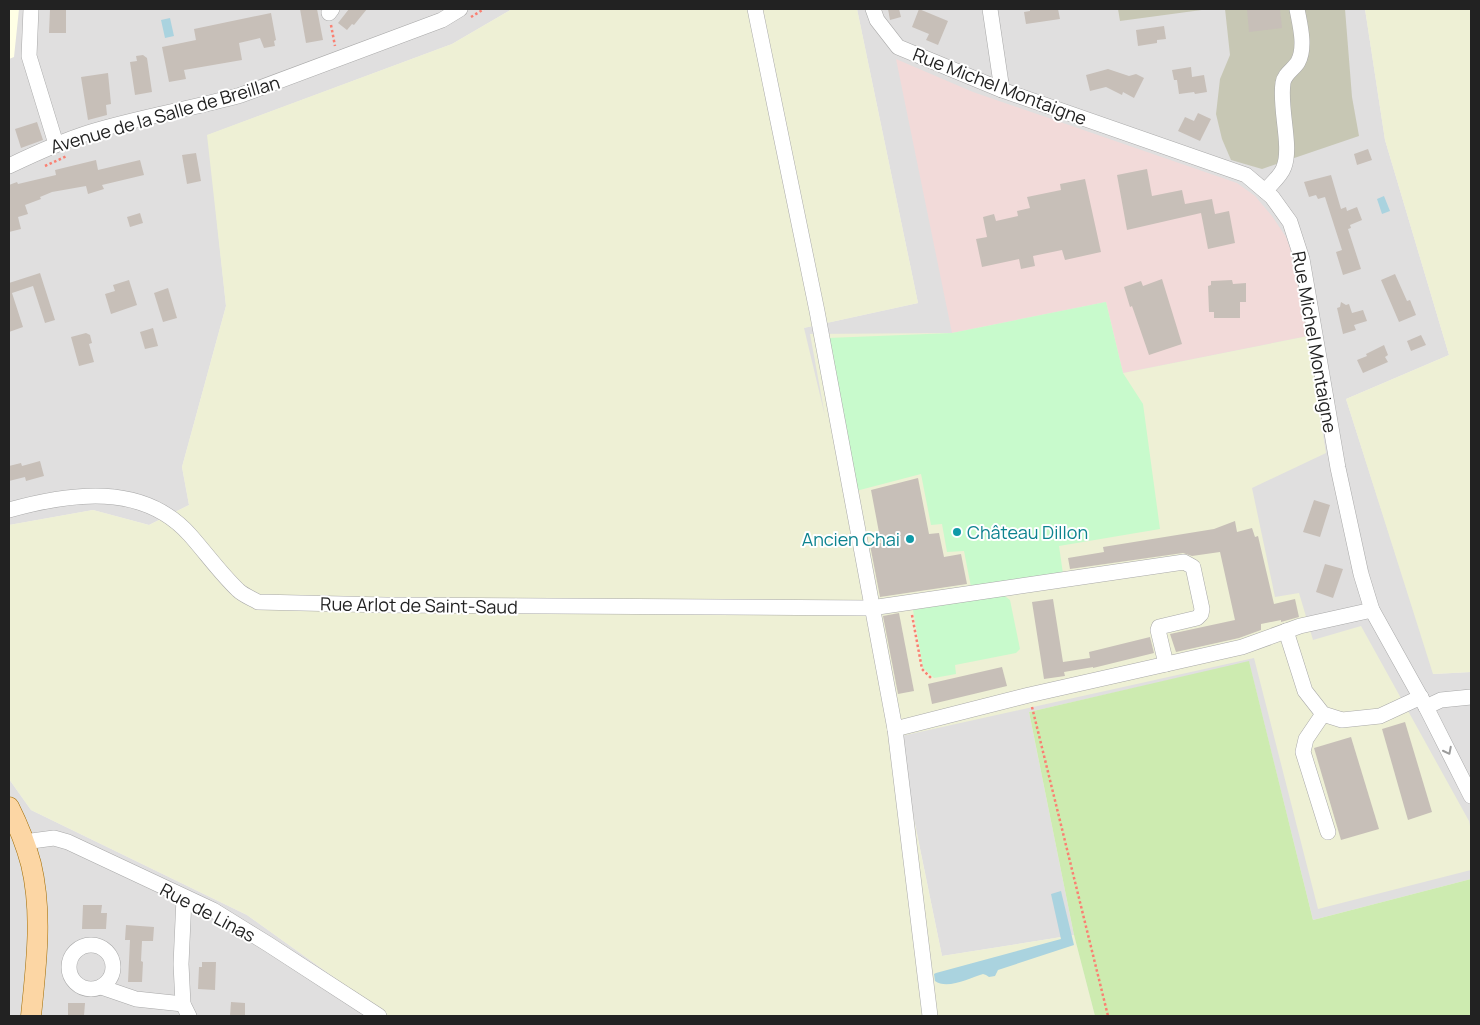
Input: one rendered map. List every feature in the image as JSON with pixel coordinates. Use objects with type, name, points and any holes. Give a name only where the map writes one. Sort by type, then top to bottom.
[{"type":"main road","points":[[9,807],[31,864],[38,918],[38,947],[31,1016]]},
{"type":"street","points":[[31,9],[29,56],[56,144]]},
{"type":"street","name":"Avenue de la Salle de Breillan","points":[[9,166],[56,144],[93,131],[241,95],[442,20],[460,9]]},
{"type":"street","points":[[755,9],[817,311],[895,729],[930,1016]]},
{"type":"street","name":"Rue Michel Montaigne","points":[[872,9],[877,20],[898,47],[1002,90],[1246,175],[1272,198],[1290,222],[1302,259],[1338,468],[1361,574],[1372,610],[1423,702],[1471,796]]},
{"type":"street","points":[[990,9],[1002,90]]},
{"type":"street","points":[[1264,191],[1284,169],[1287,157],[1282,94],[1283,80],[1298,62],[1302,51],[1297,9]]},
{"type":"street","name":"Rue Arlot de Saint-Saud","points":[[9,510],[36,502],[72,496],[101,496],[132,500],[145,504],[173,517],[239,592],[258,602],[395,605],[871,608],[1184,562],[1192,567],[1202,609],[1201,614],[1197,618],[1159,627],[1158,630],[1166,664]]},
{"type":"street","points":[[895,729],[1029,695],[1242,647],[1300,626],[1372,610]]},
{"type":"street","points":[[1286,631],[1305,691],[1323,714],[1342,720],[1380,716],[1423,702],[1471,697]]},
{"type":"street","points":[[1323,714],[1306,739],[1303,752],[1328,832]]},
{"type":"street","name":"Rue de Linas","points":[[24,842],[54,838],[68,842],[221,915],[379,1016]]},
{"type":"street","points":[[101,987],[136,999],[186,1010],[181,964],[184,898]]},
{"type":"path","points":[[330,11],[337,60]]},
{"type":"path","points":[[44,166],[70,155]]},
{"type":"path","points":[[909,603],[922,670],[932,678]]},
{"type":"path","points":[[1029,695],[1108,1016]]},
{"type":"shaded area","points":[[9,9],[512,9],[452,44],[208,135],[226,306],[182,467],[189,505],[149,525],[93,510],[9,525]]},
{"type":"shaded area","points":[[9,9],[19,9],[14,57],[9,59]]},
{"type":"shaded area","points":[[512,9],[857,9],[918,303],[804,328],[825,416],[810,334],[952,333],[1106,302],[1123,373],[1308,336],[1326,453],[1252,488],[1275,597],[1299,593],[1313,640],[1361,626],[1469,821],[1471,831],[1471,870],[1318,909],[1254,658],[897,737],[942,956],[1074,935],[1095,1016],[388,1016],[247,915],[31,810],[9,779],[9,525],[93,510],[149,525],[189,505],[182,467],[226,306],[207,135],[452,44]]},
{"type":"shaded area","points":[[857,9],[1365,9],[1385,140],[1449,355],[1346,399],[1434,674],[1471,672],[1471,879],[1313,920],[1249,662],[1029,712],[1074,935],[942,956],[871,608],[803,328],[918,303]]},
{"type":"shaded area","points":[[1118,9],[1209,9],[1120,21]]},
{"type":"shaded area","points":[[1225,9],[1345,9],[1352,97],[1359,136],[1262,169],[1231,160],[1222,139],[1216,114],[1220,79],[1230,55]]},
{"type":"shaded area","points":[[1365,9],[1471,9],[1471,672],[1433,674],[1346,399],[1449,355],[1385,140]]},
{"type":"shaded area","points":[[896,59],[973,92],[1237,183],[1255,196],[1286,237],[1290,248],[1308,336],[1123,373],[1105,302],[952,333]]},
{"type":"shaded area","points":[[9,779],[31,810],[247,915],[388,1016],[9,1016]]},
{"type":"green space","points":[[1106,302],[1123,373],[1143,404],[1160,529],[1059,546],[1063,574],[971,587],[964,551],[947,552],[942,524],[931,525],[921,474],[856,491],[828,338],[952,333]]},
{"type":"green space","points":[[1002,594],[1010,600],[1020,649],[1016,653],[955,665],[956,674],[934,678],[923,668],[913,610]]},
{"type":"green space","points":[[1249,661],[1313,920],[1471,879],[1471,1016],[1095,1016],[1074,935],[1029,712]]},
{"type":"water","points":[[170,18],[174,36],[165,38],[161,20]]},
{"type":"water","points":[[1384,196],[1390,211],[1382,214],[1377,199]]},
{"type":"water","points":[[1061,891],[1074,945],[998,970],[995,976],[989,977],[983,974],[952,984],[935,981],[934,974],[936,973],[1061,939],[1051,894]]},
{"type":"building","points":[[50,9],[66,9],[66,33],[49,33]]},
{"type":"building","points":[[300,9],[317,9],[323,40],[306,43]]},
{"type":"building","points":[[349,9],[367,9],[354,25],[352,24],[347,30],[338,23]]},
{"type":"building","points":[[888,9],[899,9],[901,17],[890,20]]},
{"type":"building","points":[[919,9],[948,21],[938,45],[926,40],[929,34],[912,27]]},
{"type":"building","points":[[1030,9],[1058,9],[1060,19],[1026,24],[1024,12],[1030,11]]},
{"type":"building","points":[[1247,9],[1280,9],[1282,28],[1249,32]]},
{"type":"building","points":[[271,13],[276,40],[274,41],[275,46],[264,48],[260,38],[239,43],[242,60],[184,70],[186,79],[169,82],[162,47],[196,40],[194,29]]},
{"type":"building","points":[[1164,26],[1166,39],[1157,40],[1157,43],[1138,46],[1136,30]]},
{"type":"building","points":[[143,55],[147,58],[152,92],[135,95],[130,62],[137,61],[136,56]]},
{"type":"building","points":[[1191,67],[1192,77],[1204,75],[1207,92],[1179,94],[1177,80],[1174,80],[1172,70]]},
{"type":"building","points":[[1108,69],[1129,76],[1136,74],[1144,78],[1134,98],[1123,92],[1122,95],[1106,87],[1090,91],[1086,75]]},
{"type":"building","points":[[108,73],[111,104],[106,105],[107,115],[88,120],[81,77]]},
{"type":"building","points":[[1198,113],[1211,119],[1200,141],[1178,131],[1185,117],[1194,121]]},
{"type":"building","points":[[37,122],[43,140],[21,148],[15,129]]},
{"type":"building","points":[[1368,149],[1372,160],[1357,165],[1354,154]]},
{"type":"building","points":[[196,153],[201,181],[187,184],[182,155]]},
{"type":"building","points":[[96,160],[98,170],[140,160],[144,175],[102,185],[104,189],[88,194],[86,186],[52,192],[40,197],[41,199],[25,205],[28,214],[18,217],[21,229],[9,232],[9,185],[56,175],[55,170]]},
{"type":"building","points":[[1147,169],[1152,196],[1182,190],[1185,204],[1212,199],[1215,214],[1229,211],[1235,243],[1208,249],[1201,213],[1127,230],[1117,175]]},
{"type":"building","points":[[1331,175],[1341,209],[1346,207],[1347,211],[1357,207],[1362,220],[1350,225],[1351,228],[1348,229],[1361,269],[1343,275],[1336,252],[1342,250],[1325,197],[1318,199],[1316,195],[1309,197],[1304,182]]},
{"type":"building","points":[[1085,179],[1101,252],[1065,260],[1062,250],[1033,256],[1035,266],[1021,269],[1019,259],[982,267],[976,239],[987,237],[983,217],[994,214],[996,221],[1018,216],[1017,211],[1030,208],[1027,197],[1061,190],[1060,184]]},
{"type":"building","points":[[140,213],[143,223],[130,227],[127,217]]},
{"type":"building","points":[[40,273],[55,320],[45,323],[33,286],[12,293],[23,327],[9,332],[9,283]]},
{"type":"building","points":[[1395,274],[1407,301],[1410,300],[1416,315],[1399,322],[1381,280]]},
{"type":"building","points":[[1162,279],[1182,344],[1149,355],[1124,287],[1141,281],[1143,286]]},
{"type":"building","points":[[129,280],[137,305],[111,314],[105,294],[115,291],[113,285]]},
{"type":"building","points":[[1232,280],[1233,284],[1246,283],[1246,302],[1240,302],[1240,318],[1214,318],[1214,312],[1209,312],[1208,286],[1211,285],[1211,281]]},
{"type":"building","points":[[168,288],[177,318],[163,322],[154,293]]},
{"type":"building","points":[[1341,302],[1346,305],[1349,304],[1352,313],[1363,310],[1367,321],[1354,325],[1356,330],[1343,334],[1337,308],[1340,307]]},
{"type":"building","points":[[153,328],[158,346],[145,349],[140,332]]},
{"type":"building","points":[[86,333],[90,335],[92,343],[89,344],[94,362],[79,366],[71,337]]},
{"type":"building","points":[[1421,335],[1426,345],[1411,351],[1407,341]]},
{"type":"building","points":[[1384,345],[1388,355],[1385,357],[1388,362],[1363,373],[1357,360]]},
{"type":"building","points":[[40,461],[44,476],[26,481],[25,477],[9,481],[9,466],[21,463],[22,466]]},
{"type":"building","name":"Ancien Chai","points":[[918,478],[929,534],[939,533],[944,557],[961,554],[967,584],[880,597],[870,545],[881,543],[871,490]]},
{"type":"building","points":[[1314,500],[1330,505],[1320,537],[1303,532]]},
{"type":"building","points":[[1235,521],[1237,532],[1252,528],[1255,537],[1258,536],[1274,604],[1295,599],[1299,617],[1281,622],[1281,620],[1261,624],[1261,630],[1239,638],[1176,652],[1170,634],[1235,620],[1220,552],[1192,556],[1183,553],[1070,569],[1068,558],[1104,552],[1103,547],[1214,529]]},
{"type":"building","points":[[1325,564],[1343,569],[1333,598],[1316,592]]},
{"type":"building","points":[[1053,599],[1063,662],[1090,658],[1089,652],[1150,637],[1154,653],[1093,668],[1064,672],[1065,676],[1044,679],[1032,602]]},
{"type":"building","points":[[899,613],[914,691],[898,694],[883,616]]},
{"type":"building","points":[[1002,667],[1007,686],[932,704],[928,684]]},
{"type":"building","points":[[1405,722],[1432,812],[1408,820],[1382,729]]},
{"type":"building","points":[[1351,737],[1379,829],[1341,840],[1314,748]]},
{"type":"building","points":[[83,905],[102,905],[101,913],[107,913],[106,929],[82,929]]},
{"type":"building","points":[[126,925],[154,927],[153,941],[142,941],[142,982],[128,982],[130,940],[125,940]]},
{"type":"building","points":[[202,962],[216,962],[215,990],[198,989],[199,967],[202,967]]},
{"type":"building","points":[[231,1002],[245,1003],[245,1016],[230,1016]]},
{"type":"building","points":[[68,1003],[85,1003],[84,1016],[68,1016]]},
{"type":"place","name":"Château Dillon","points":[[957,532]]},
{"type":"place","name":"Ancien Chai","points":[[910,539]]}]
